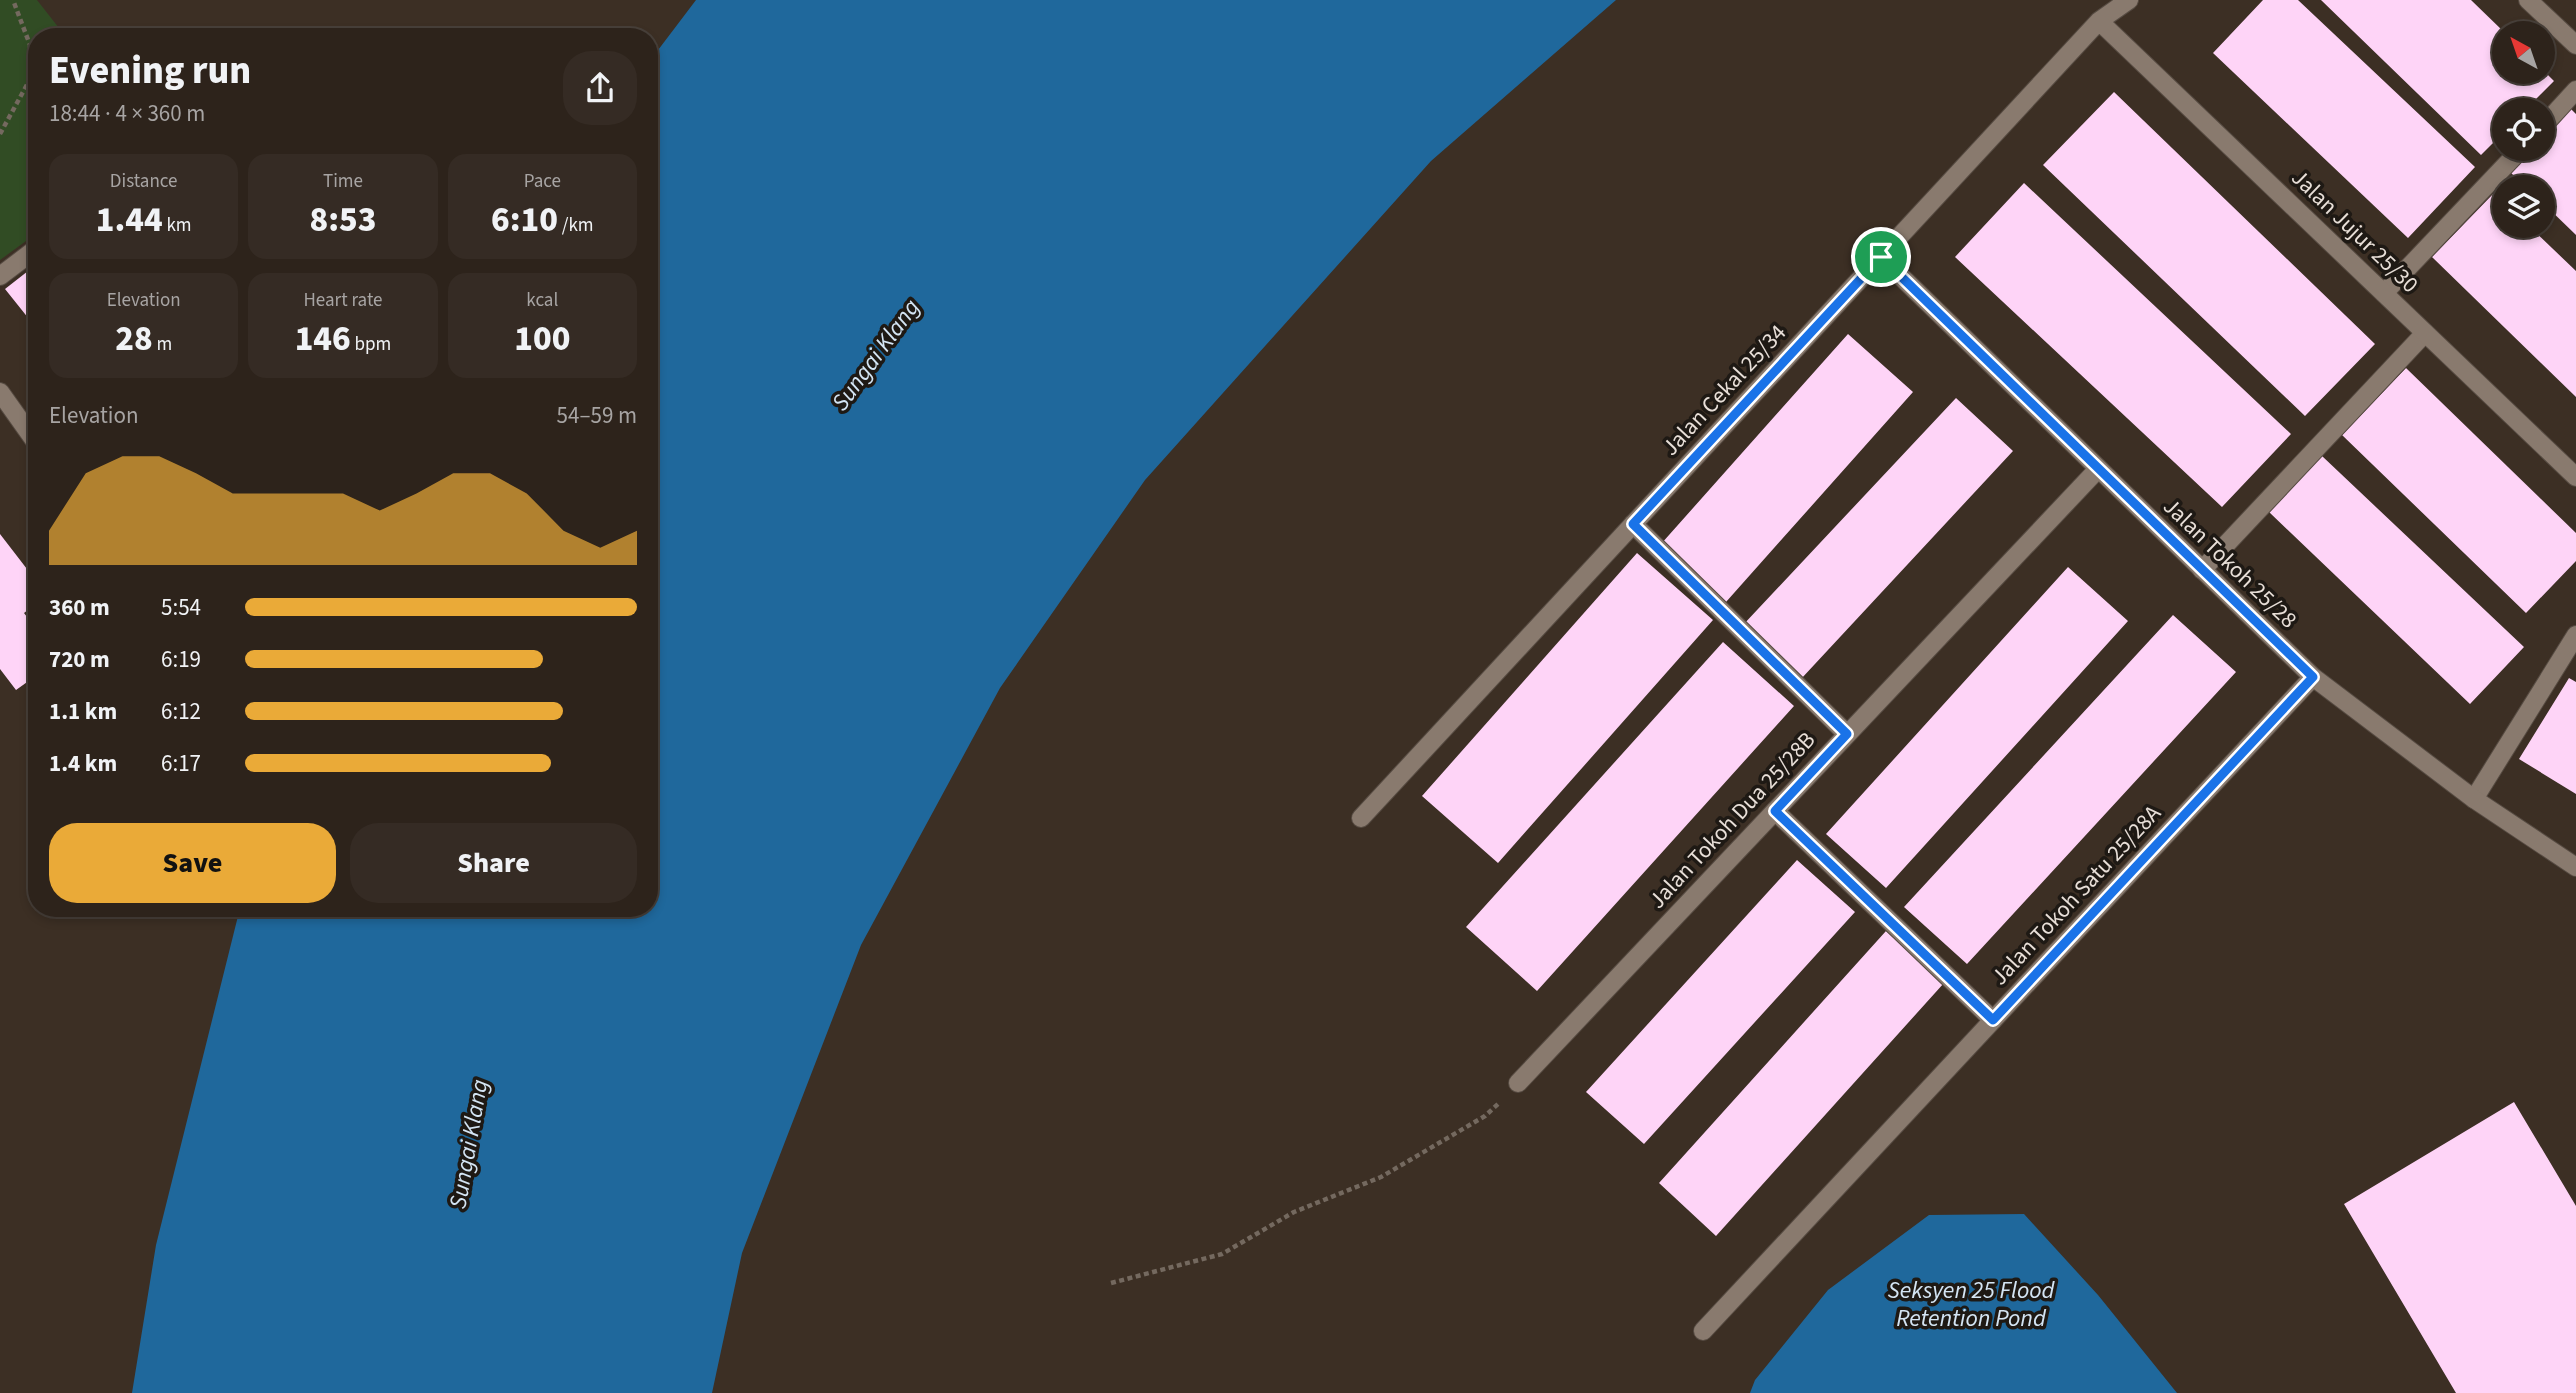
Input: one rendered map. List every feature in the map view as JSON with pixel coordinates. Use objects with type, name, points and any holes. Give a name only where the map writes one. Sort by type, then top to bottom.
[{"type":"street","name":"Jalan Cekal 25/34","points":[[1361,818],[2099,22],[2129,0]]},
{"type":"street","points":[[2528,0],[2576,45]]},
{"type":"street","name":"Jalan Jujur 25/30","points":[[2099,22],[2576,477]]},
{"type":"street","points":[[2555,112],[2576,90]]},
{"type":"street","points":[[2384,293],[2510,161]]},
{"type":"street","points":[[0,276],[28,255]]},
{"type":"street","name":"Jalan Tokoh 25/28","points":[[1881,257],[2313,677],[2474,799],[2576,867]]},
{"type":"street","points":[[2202,570],[2425,333]]},
{"type":"street","points":[[0,392],[28,431]]},
{"type":"street","name":"Jalan Tokoh Dua 25/28B","points":[[1518,1083],[2098,469]]},
{"type":"street","points":[[1633,524],[1847,734]]},
{"type":"street","points":[[2474,799],[2576,635]]},
{"type":"street","name":"Jalan Tokoh Satu 25/28A","points":[[1703,1331],[2313,677]]},
{"type":"street","points":[[1775,811],[1993,1020]]},
{"type":"path","points":[[13,0],[28,40]]},
{"type":"path","points":[[0,134],[28,83]]},
{"type":"path","points":[[1111,1283],[1222,1254],[1294,1212],[1381,1177],[1485,1116],[1518,1083]]},
{"type":"green space","points":[[0,0],[37,0],[59,28],[28,28],[28,240],[0,260]]},
{"type":"water","name":"Sungai Klang","points":[[696,0],[1616,0],[1431,161],[1145,480],[1000,688],[861,945],[742,1253],[712,1393],[132,1393],[156,1245],[238,917],[658,917],[658,50]]},
{"type":"water","name":"Seksyen 25 Flood Retention Pond","points":[[2024,1214],[2098,1295],[2177,1393],[1750,1393],[1755,1380],[1828,1290],[1929,1215]]},
{"type":"building","points":[[2263,0],[2298,0],[2475,167],[2408,238],[2213,53]]},
{"type":"building","points":[[2321,0],[2471,0],[2493,21],[2492,84],[2551,84],[2537,98],[2492,98],[2492,144],[2481,155]]},
{"type":"building","points":[[2114,92],[2375,344],[2305,416],[2043,165]]},
{"type":"building","points":[[2571,109],[2576,114],[2576,235],[2555,215],[2555,175],[2513,175],[2510,172],[2521,161],[2555,161],[2555,126]]},
{"type":"building","points":[[2024,183],[2291,434],[2222,507],[1955,257]]},
{"type":"building","points":[[2492,195],[2492,238],[2542,238],[2576,271],[2576,397],[2432,257]]},
{"type":"building","points":[[28,271],[28,318],[5,289]]},
{"type":"building","points":[[1848,334],[1913,392],[1726,602],[1661,544]]},
{"type":"building","points":[[2406,368],[2576,533],[2576,561],[2526,613],[2342,435]]},
{"type":"building","points":[[1956,398],[2013,451],[1801,679],[1743,625]]},
{"type":"building","points":[[2322,456],[2524,647],[2470,704],[2269,512]]},
{"type":"building","points":[[0,534],[28,570],[28,610],[24,613],[28,618],[28,681],[16,690],[0,669]]},
{"type":"building","points":[[1637,553],[1713,620],[1498,863],[1422,796]]},
{"type":"building","points":[[2068,567],[2128,621],[1886,888],[1826,834]]},
{"type":"building","points":[[2173,615],[2236,672],[1967,964],[1904,907]]},
{"type":"building","points":[[1723,642],[1794,706],[1537,991],[1466,927]]},
{"type":"building","points":[[2569,678],[2576,682],[2576,794],[2519,759]]},
{"type":"building","points":[[1797,860],[1855,912],[1644,1144],[1586,1092]]},
{"type":"building","points":[[1886,931],[1944,983],[1716,1236],[1659,1183]]},
{"type":"building","points":[[2514,1102],[2576,1206],[2576,1393],[2456,1393],[2344,1204]]},
{"type":"route","points":[[1881,257],[2313,677],[1993,1020],[1775,811],[1847,734],[1633,524],[1881,257]]}]
